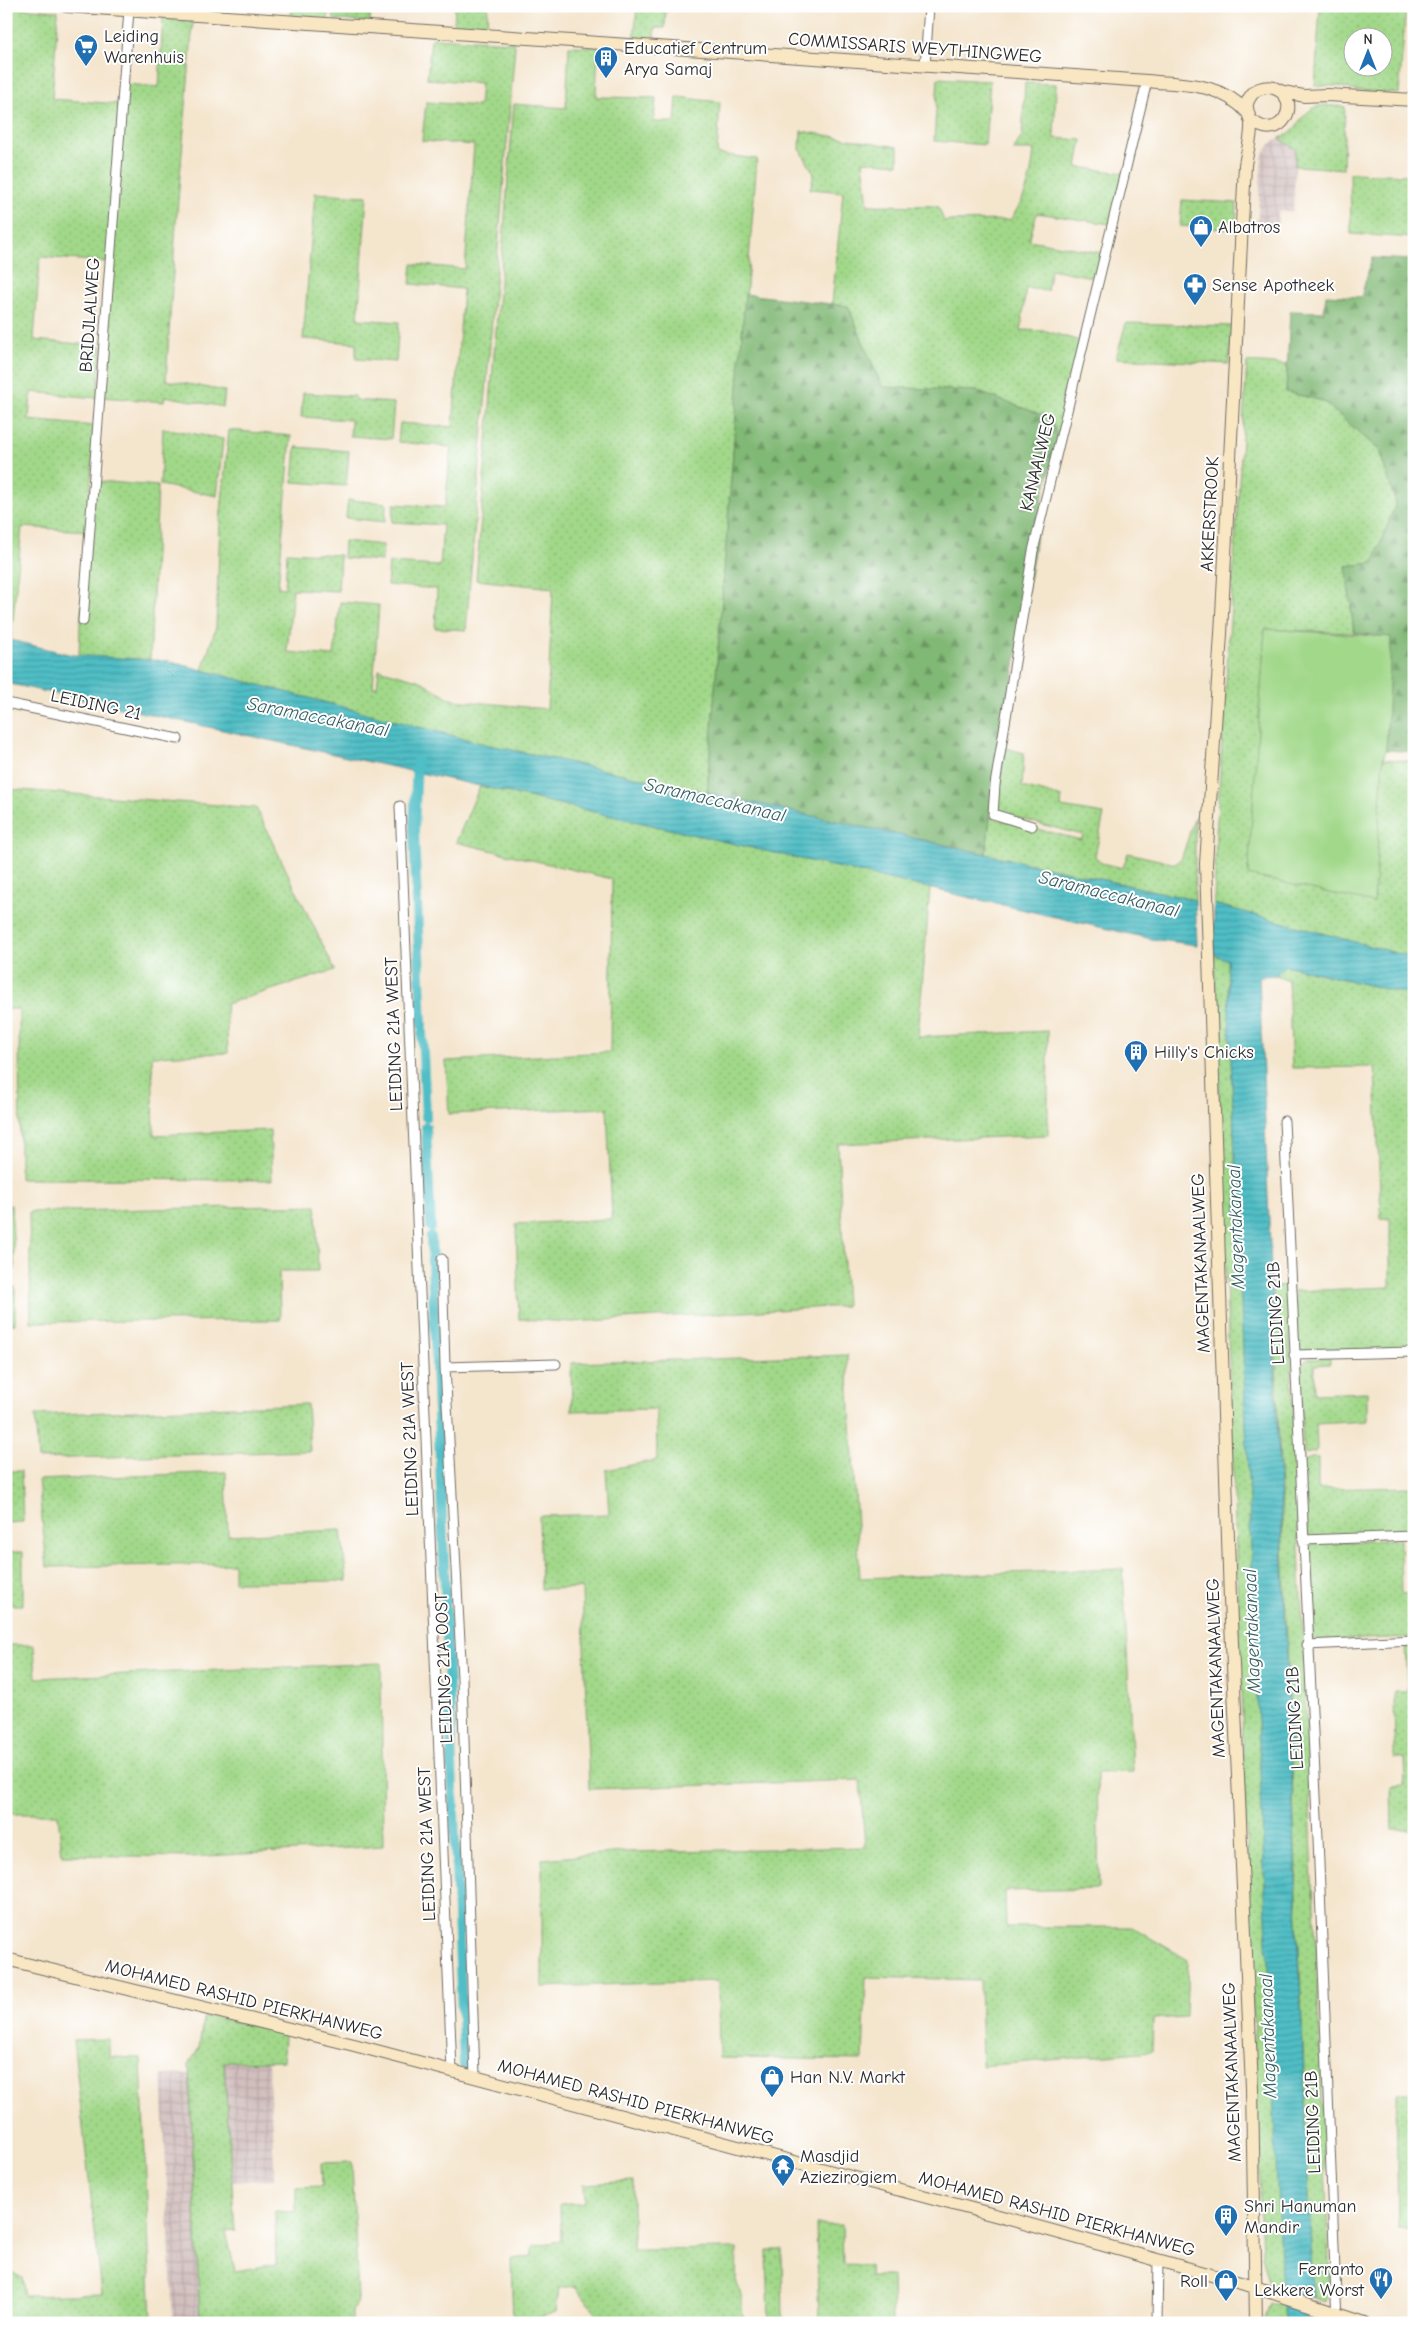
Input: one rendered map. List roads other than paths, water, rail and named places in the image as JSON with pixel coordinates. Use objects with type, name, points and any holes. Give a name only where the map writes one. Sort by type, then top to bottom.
[{"type":"street","name":"COMMISSARIS WEYTHINGWEG","points":[[66,6],[1147,81],[1210,88],[1222,92],[1240,104],[1249,116]]},
{"type":"street","points":[[925,67],[929,6]]},
{"type":"street","name":"BRIDJLALWEG","points":[[83,621],[129,10]]},
{"type":"street","name":"KANAALWEG","points":[[1032,826],[993,814],[995,785],[1033,551],[1147,81]]},
{"type":"street","points":[[1317,95],[1300,101],[1280,124],[1272,127],[1263,128],[1249,116],[1247,104],[1250,96],[1256,91],[1268,87],[1304,96],[1317,95],[1414,100]]},
{"type":"street","name":"COMMISSARIS WEYTHINGWEG","points":[[1222,92],[1256,91]]},
{"type":"street","points":[[1280,91],[1287,101],[1287,114]]},
{"type":"street","name":"AKKERSTROOK","points":[[1210,1011],[1206,864],[1222,614],[1249,116]]},
{"type":"street","points":[[1246,165],[1256,141],[1272,127]]},
{"type":"street","name":"LEIDING 21","points":[[6,703],[178,739]]},
{"type":"street","name":"LEIDING 21A WEST","points":[[400,806],[452,2071]]},
{"type":"street","name":"MAGENTAKANAALWEG","points":[[1210,1011],[1230,1590],[1252,2088],[1256,2323]]},
{"type":"street","name":"LEIDING 21B","points":[[1284,1121],[1307,1645],[1318,1838],[1337,2318]]},
{"type":"street","name":"LEIDING 21A OOST","points":[[442,1259],[445,1367],[460,1631],[474,2077]]},
{"type":"street","points":[[1294,1356],[1414,1352]]},
{"type":"street","points":[[445,1367],[556,1364]]},
{"type":"street","points":[[1303,1540],[1414,1536]]},
{"type":"street","points":[[1307,1645],[1414,1640]]},
{"type":"street","name":"MOHAMED RASHID PIERKHANWEG","points":[[6,1959],[452,2071],[993,2214],[1256,2287],[1317,2307],[1337,2318],[1365,2323]]},
{"type":"street","points":[[1157,2323],[1158,2261]]},
{"type":"water","name":"Saramaccakanaal","points":[[6,639],[72,655],[168,661],[476,742],[1195,900],[1197,945],[1152,939],[480,786],[6,683]]},
{"type":"water","points":[[1214,904],[1414,958],[1414,996],[1285,965],[1276,975],[1259,976],[1313,2298],[1282,2288],[1280,2260],[1227,960],[1214,954]]},
{"type":"water","points":[[1283,2304],[1311,2314],[1312,2323],[1284,2323]]},
{"type":"waterway","points":[[417,760],[414,831],[422,1026]]},
{"type":"waterway","points":[[422,1033],[426,1117]]},
{"type":"waterway","points":[[426,1127],[431,1227]]},
{"type":"waterway","points":[[431,1237],[464,2065]]},
{"type":"waterway","name":"Magentakanaal","points":[[1296,2279],[1297,2323]]},
{"type":"place","name":"Leiding Warenhuis","points":[[86,67]]},
{"type":"place","name":"Educatief Centrum Arya Samaj","points":[[606,79]]},
{"type":"place","name":"Albatros","points":[[1201,248]]},
{"type":"place","name":"Sense Apotheek","points":[[1195,306]]},
{"type":"place","name":"Hilly's Chicks","points":[[1136,1073]]},
{"type":"place","name":"Han N.V. Markt","points":[[772,2098]]},
{"type":"place","name":"Masdjid Aziezirogiem","points":[[783,2187]]},
{"type":"place","name":"Shri Hanuman Mandir","points":[[1226,2237]]},
{"type":"place","name":"Ferranto Lekkere Worst","points":[[1381,2300]]},
{"type":"place","name":"Roll","points":[[1226,2302]]}]
